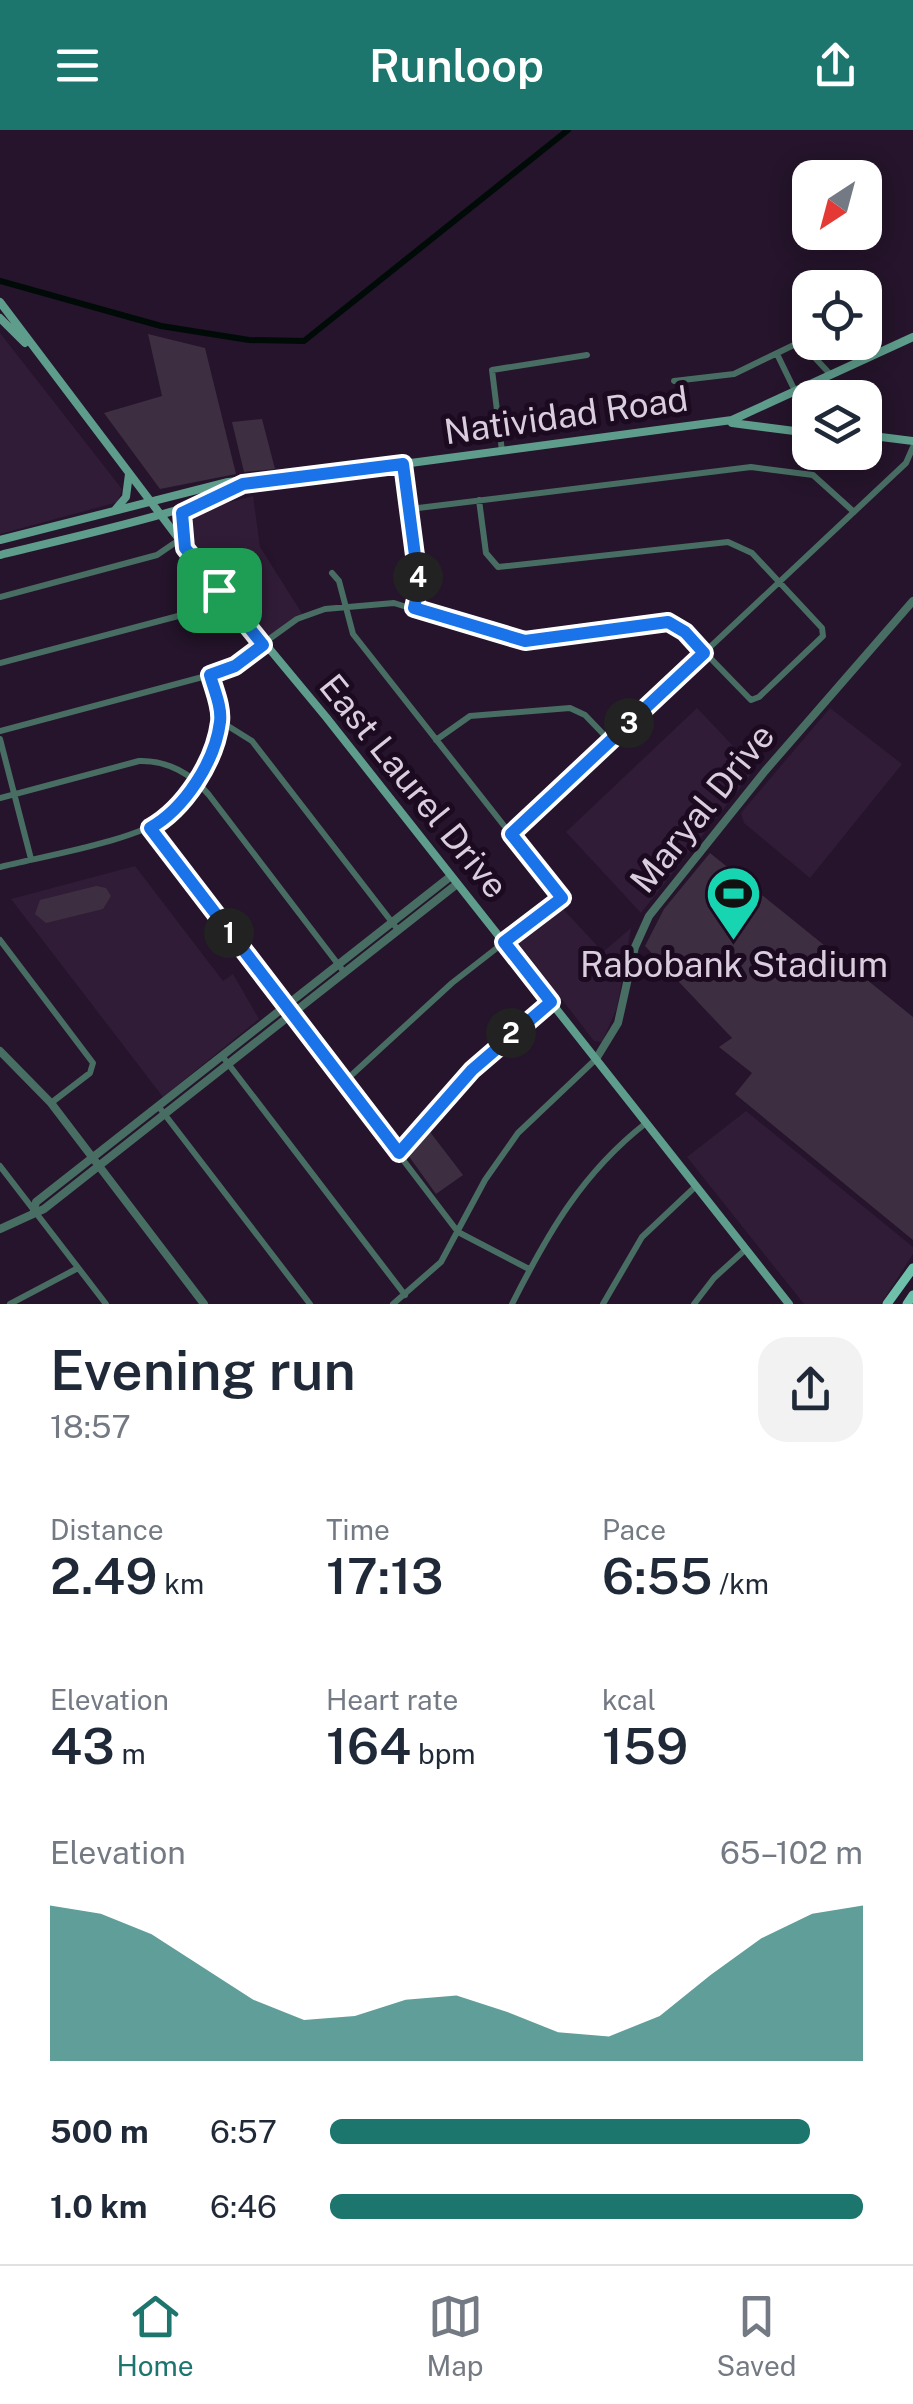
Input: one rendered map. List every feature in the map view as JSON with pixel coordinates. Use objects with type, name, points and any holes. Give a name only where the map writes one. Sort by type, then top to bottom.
[{"type":"main road","name":"East Laurel Drive","points":[[0,302],[182,544],[326,717],[789,1304]]},
{"type":"main road","name":"East Laurel Drive","points":[[0,318],[33,350]]},
{"type":"main road","points":[[824,380],[913,337]]},
{"type":"main road","points":[[718,423],[747,416],[792,396]]},
{"type":"main road","points":[[718,423],[792,431]]},
{"type":"main road","name":"Natividad Road","points":[[0,540],[228,482],[243,484],[718,423]]},
{"type":"main road","points":[[882,438],[913,444]]},
{"type":"main road","points":[[114,510],[126,497],[128,474]]},
{"type":"main road","name":"Natividad Road","points":[[0,555],[191,504],[236,490],[243,484]]},
{"type":"main road","points":[[182,544],[179,518],[191,504]]},
{"type":"main road","points":[[887,1304],[913,1268]]},
{"type":"main road","points":[[907,1304],[913,1295]]},
{"type":"street","points":[[674,382],[734,374],[800,342],[832,376]]},
{"type":"street","points":[[776,354],[792,384]]},
{"type":"street","points":[[502,451],[492,370],[587,355]]},
{"type":"street","points":[[511,834],[908,461],[913,444]]},
{"type":"street","points":[[403,464],[420,590],[414,608]]},
{"type":"street","points":[[410,509],[758,467],[813,474],[854,512]]},
{"type":"street","points":[[0,730],[210,675],[235,666],[302,616],[345,606],[385,602],[525,641],[668,622],[685,632],[751,700],[822,638],[823,631],[748,550],[723,541],[498,566],[486,552],[479,500]]},
{"type":"street","points":[[0,596],[157,555],[182,544]]},
{"type":"street","points":[[332,573],[339,581],[351,631],[562,898],[414,1016],[344,1082]]},
{"type":"street","points":[[0,664],[186,614],[219,590]]},
{"type":"street","name":"Maryal Drive","points":[[393,1304],[438,1265],[511,1142],[596,1060],[618,1023],[635,947],[649,916],[765,771],[913,601]]},
{"type":"street","points":[[0,867],[150,828],[178,808],[196,779],[220,721],[210,675]]},
{"type":"street","points":[[436,740],[470,716],[570,708],[585,716],[610,741]]},
{"type":"street","points":[[220,721],[252,741],[395,926]]},
{"type":"street","points":[[0,740],[31,859]]},
{"type":"street","points":[[0,798],[146,760],[196,779],[342,969]]},
{"type":"street","points":[[150,828],[458,1232],[529,1269]]},
{"type":"street","points":[[0,1229],[34,1210],[42,1210],[96,1162],[395,926],[451,876]]},
{"type":"street","points":[[395,926],[458,884]]},
{"type":"street","points":[[0,940],[94,1063],[90,1073],[51,1104]]},
{"type":"street","points":[[399,1153],[472,1070],[551,1002]]},
{"type":"street","points":[[0,1051],[51,1104],[204,1304]]},
{"type":"street","points":[[225,1060],[405,1295]]},
{"type":"street","points":[[162,1111],[310,1304]]},
{"type":"street","points":[[512,1304],[581,1184],[646,1123]]},
{"type":"street","points":[[0,1166],[106,1304]]},
{"type":"street","points":[[603,1304],[642,1237],[696,1186]]},
{"type":"street","points":[[694,1304],[714,1278],[746,1250]]},
{"type":"street","points":[[10,1304],[78,1268]]},
{"type":"shaded area","points":[[0,333],[122,489],[118,502],[0,534]]},
{"type":"shaded area","points":[[148,334],[205,348],[236,474],[160,489],[104,413],[162,396]]},
{"type":"shaded area","points":[[262,419],[275,469],[244,472],[232,422]]},
{"type":"shaded area","points":[[253,496],[260,547],[303,615],[268,638],[174,517]]},
{"type":"shaded area","points":[[697,708],[755,769],[641,913],[566,832]]},
{"type":"shaded area","points":[[830,708],[902,764],[810,878],[744,823],[741,813]]},
{"type":"shaded area","points":[[710,853],[913,1017],[913,1240],[735,1094],[752,1073],[719,1047],[732,1038],[645,946],[664,909]]},
{"type":"shaded area","points":[[135,866],[223,981],[233,974],[259,1019],[163,1097],[11,899]]},
{"type":"shaded area","points":[[96,886],[106,888],[111,896],[103,909],[46,923],[35,914],[40,900]]},
{"type":"shaded area","points":[[563,909],[603,952],[631,928],[617,1008],[602,1042],[594,1041],[516,940]]},
{"type":"shaded area","points":[[746,1111],[913,1247],[913,1254],[881,1304],[804,1304],[687,1157]]},
{"type":"shaded area","points":[[427,1128],[463,1175],[436,1194],[408,1155]]},
{"type":"waterway","points":[[0,281],[161,326],[249,340],[304,341],[568,130]]},
{"type":"place","name":"Rabobank Stadium","points":[[734,942]]},
{"type":"route","points":[[403,464],[419,586],[414,608],[525,641],[557,640],[668,622],[685,632],[704,653],[511,834],[562,898],[504,942],[551,1002],[496,1046],[399,1153],[150,828],[183,802],[217,734],[220,714],[210,675],[235,666],[263,645],[219,590],[185,548],[179,518],[191,504],[236,490],[243,484],[403,464]]}]
